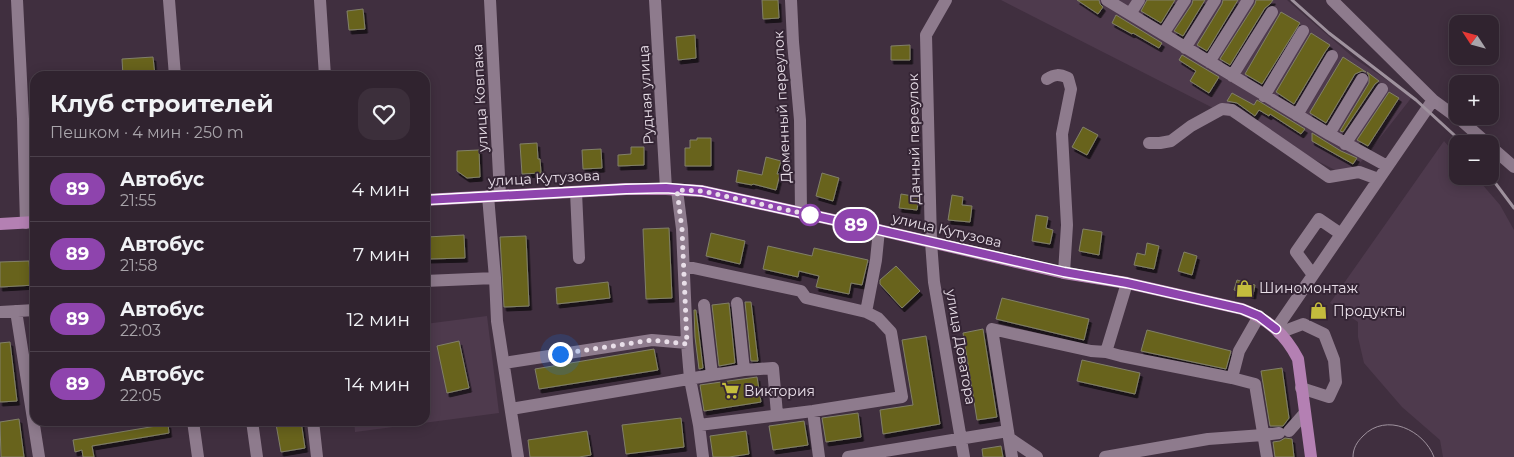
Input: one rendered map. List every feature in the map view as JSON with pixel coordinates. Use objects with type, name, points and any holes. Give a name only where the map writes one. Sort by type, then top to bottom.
[{"type":"main road","name":"улица Кутузова","points":[[430,200],[626,189],[702,191],[1064,272],[1127,283],[1242,309],[1259,316],[1278,331],[1291,345],[1298,359],[1311,457]]},
{"type":"main road","points":[[0,224],[30,222]]},
{"type":"street","points":[[17,0],[30,222]]},
{"type":"street","points":[[170,0],[175,71]]},
{"type":"street","points":[[320,0],[325,71]]},
{"type":"street","name":"улица Ковпака","points":[[490,0],[497,321],[518,457]]},
{"type":"street","name":"Рудная улица","points":[[655,0],[671,189],[682,229],[690,379],[703,457]]},
{"type":"street","name":"Доменный переулок","points":[[791,0],[800,120],[801,213]]},
{"type":"street","name":"Дачный переулок","points":[[931,242],[926,35],[946,0]]},
{"type":"street","points":[[1107,0],[1264,96],[1345,144],[1387,166]]},
{"type":"street","points":[[1130,14],[1139,0]]},
{"type":"street","points":[[1163,34],[1185,0]]},
{"type":"street","points":[[1184,48],[1215,0]]},
{"type":"street","points":[[1209,62],[1248,0]]},
{"type":"street","points":[[1332,0],[1433,100],[1478,135]]},
{"type":"street","points":[[1232,76],[1272,12]]},
{"type":"street","points":[[1264,96],[1303,31]]},
{"type":"street","points":[[1297,115],[1332,56]]},
{"type":"street","points":[[1047,80],[1055,75],[1061,75],[1068,78],[1072,89],[1062,134],[1067,225],[1064,272]]},
{"type":"street","points":[[1329,134],[1359,83],[1378,94],[1345,144]]},
{"type":"street","points":[[1278,331],[1313,275],[1433,100]]},
{"type":"street","points":[[1149,143],[1160,144],[1171,141],[1191,126],[1222,108],[1228,108],[1330,177],[1359,172],[1378,179]]},
{"type":"street","points":[[1338,119],[1355,129]]},
{"type":"street","points":[[1499,154],[1514,167]]},
{"type":"street","points":[[576,192],[579,258]]},
{"type":"street","points":[[1313,275],[1296,252],[1319,219],[1342,234]]},
{"type":"street","points":[[866,312],[876,260],[879,230]]},
{"type":"street","name":"улица Доватора","points":[[931,242],[934,282],[964,457]]},
{"type":"street","points":[[684,266],[801,291],[806,298],[866,312],[878,318],[891,332],[902,397],[813,411],[699,425]]},
{"type":"street","points":[[430,281],[495,278]]},
{"type":"street","points":[[1106,352],[1127,283]]},
{"type":"street","points":[[737,303],[744,370]]},
{"type":"street","points":[[704,305],[712,375]]},
{"type":"street","points":[[0,312],[30,310]]},
{"type":"street","points":[[16,311],[30,400]]},
{"type":"street","points":[[1232,378],[1239,351],[1259,316]]},
{"type":"street","points":[[1278,331],[1304,324],[1324,334],[1334,360],[1336,382],[1329,397],[1301,388]]},
{"type":"street","points":[[1012,457],[992,329],[1255,384],[1267,457]]},
{"type":"street","points":[[504,363],[652,340],[687,344]]},
{"type":"street","points":[[511,409],[712,375],[773,368],[777,414]]},
{"type":"street","points":[[813,411],[819,457]]},
{"type":"street","points":[[1105,457],[1208,439],[1284,432],[1304,414]]},
{"type":"street","points":[[34,426],[39,457]]},
{"type":"street","points":[[194,426],[198,457]]},
{"type":"street","points":[[253,426],[257,457]]},
{"type":"street","points":[[314,426],[317,457]]},
{"type":"street","points":[[848,457],[962,439],[1008,434],[1037,457]]},
{"type":"shaded area","points":[[1001,0],[1287,0],[1354,58],[1412,97],[1357,167],[1339,172]]},
{"type":"shaded area","points":[[1444,141],[1449,147],[1449,185],[1483,185],[1500,205],[1514,230],[1514,457],[1443,457],[1440,440],[1402,407],[1364,363],[1358,337],[1358,322],[1330,303]]},
{"type":"shaded area","points":[[487,316],[499,413],[430,422],[430,323]]},
{"type":"shaded area","points":[[354,426],[400,426],[355,432]]},
{"type":"building","points":[[762,0],[778,0],[779,18],[763,19]]},
{"type":"building","points":[[1077,0],[1099,0],[1103,7],[1098,14]]},
{"type":"building","points":[[1147,0],[1175,0],[1161,23],[1141,11]]},
{"type":"building","points":[[1193,0],[1205,0],[1183,36],[1174,31]]},
{"type":"building","points":[[1223,0],[1238,0],[1207,51],[1197,45]]},
{"type":"building","points":[[1256,0],[1273,0],[1265,8],[1230,65],[1220,59]]},
{"type":"building","points":[[363,9],[365,29],[349,30],[347,11]]},
{"type":"building","points":[[1281,12],[1300,23],[1262,84],[1245,74]]},
{"type":"building","points":[[1116,15],[1162,43],[1159,48],[1112,23]]},
{"type":"building","points":[[1311,33],[1330,45],[1294,104],[1276,92]]},
{"type":"building","points":[[695,35],[696,58],[678,60],[676,37]]},
{"type":"building","points":[[910,45],[910,60],[891,60],[891,46]]},
{"type":"building","points":[[1182,55],[1219,77],[1209,93],[1190,81],[1196,71],[1179,60]]},
{"type":"building","points":[[153,57],[154,71],[123,71],[122,59]]},
{"type":"building","points":[[1343,57],[1366,72],[1362,71],[1355,74],[1326,123],[1310,112]]},
{"type":"building","points":[[1367,72],[1379,81],[1375,84],[1343,132],[1340,131],[1369,83]]},
{"type":"building","points":[[1389,92],[1399,98],[1368,146],[1357,140]]},
{"type":"building","points":[[1232,93],[1254,105],[1257,100],[1305,129],[1301,134],[1270,114],[1269,116],[1259,110],[1255,116],[1237,103],[1227,101]]},
{"type":"building","points":[[1083,127],[1098,135],[1087,155],[1072,147]]},
{"type":"building","points":[[1312,133],[1341,151],[1357,158],[1353,164],[1312,141]]},
{"type":"building","points":[[697,138],[711,138],[711,166],[685,166],[685,148],[690,148],[690,140],[697,140]]},
{"type":"building","points":[[537,143],[541,173],[522,174],[520,144]]},
{"type":"building","points":[[631,147],[644,147],[644,165],[618,166],[618,155],[631,154]]},
{"type":"building","points":[[601,149],[602,168],[583,169],[582,150]]},
{"type":"building","points":[[479,150],[480,177],[467,178],[457,171],[457,151]]},
{"type":"building","points":[[766,157],[781,161],[777,174],[780,174],[776,190],[736,182],[738,170],[762,175]]},
{"type":"building","points":[[822,173],[839,178],[833,201],[816,196]]},
{"type":"building","points":[[901,194],[919,197],[917,210],[899,208]]},
{"type":"building","points":[[952,195],[963,197],[962,205],[972,206],[970,222],[948,220]]},
{"type":"building","points":[[1036,215],[1048,217],[1046,228],[1053,230],[1050,244],[1032,241]]},
{"type":"building","points":[[669,228],[672,298],[646,299],[643,229]]},
{"type":"building","points":[[1083,229],[1102,232],[1099,255],[1079,251]]},
{"type":"building","points":[[711,233],[745,241],[740,264],[706,256]]},
{"type":"building","points":[[464,235],[465,258],[430,259],[430,237]]},
{"type":"building","points":[[526,236],[529,306],[504,307],[500,237]]},
{"type":"building","points":[[1147,243],[1159,246],[1154,269],[1134,265],[1137,253],[1145,255]]},
{"type":"building","points":[[768,246],[812,256],[814,248],[868,260],[862,285],[851,283],[849,294],[816,287],[819,276],[799,271],[798,277],[763,269]]},
{"type":"building","points":[[1184,252],[1197,256],[1192,275],[1178,271]]},
{"type":"building","points":[[29,261],[30,285],[0,287],[0,262]]},
{"type":"building","points":[[896,266],[920,291],[902,308],[880,284],[880,280]]},
{"type":"building","name":"Шиномонтаж","points":[[1237,280],[1255,285],[1253,295],[1234,290]]},
{"type":"building","points":[[608,282],[610,298],[557,304],[556,288]]},
{"type":"building","points":[[1002,298],[1089,319],[1084,340],[996,319]]},
{"type":"building","points":[[745,302],[751,302],[758,361],[751,361]]},
{"type":"building","points":[[729,303],[735,363],[719,366],[712,305]]},
{"type":"building","points":[[694,310],[696,310],[703,368],[699,369],[695,337]]},
{"type":"building","points":[[983,329],[997,417],[977,420],[963,333]]},
{"type":"building","points":[[1147,330],[1231,351],[1226,369],[1141,351]]},
{"type":"building","points":[[926,336],[940,424],[883,434],[880,410],[913,405],[902,340]]},
{"type":"building","points":[[459,341],[469,388],[447,393],[437,346]]},
{"type":"building","points":[[10,342],[17,401],[0,402],[0,343]]},
{"type":"building","points":[[654,349],[658,370],[539,389],[535,369]]},
{"type":"building","points":[[1082,360],[1140,373],[1135,394],[1077,381]]},
{"type":"building","points":[[1282,368],[1289,418],[1283,426],[1270,426],[1261,371]]},
{"type":"building","name":"Виктория","points":[[757,377],[761,402],[704,411],[700,385]]},
{"type":"building","points":[[858,413],[861,437],[826,442],[822,418]]},
{"type":"building","points":[[681,418],[684,447],[626,454],[622,425]]},
{"type":"building","points":[[19,419],[24,457],[1,457],[0,422]]},
{"type":"building","points":[[804,421],[808,445],[773,450],[769,426]]},
{"type":"building","points":[[156,426],[168,426],[169,433],[92,446],[94,457],[83,457],[82,450],[75,452],[73,440]]},
{"type":"building","points":[[276,426],[302,426],[305,448],[281,452]]},
{"type":"building","points":[[587,431],[591,455],[579,457],[530,457],[528,440]]},
{"type":"building","points":[[746,431],[749,454],[713,457],[710,436]]},
{"type":"building","points":[[1285,438],[1292,439],[1294,457],[1275,457],[1273,442]]},
{"type":"building","points":[[1001,446],[1003,457],[983,457],[982,449]]},
{"type":"tram line","points":[[1353,457],[1356,445],[1363,436],[1372,429],[1382,425],[1403,427],[1413,432],[1429,447],[1434,457]]},
{"type":"railway","points":[[1292,0],[1329,33],[1416,100],[1454,135]]},
{"type":"railway","points":[[1497,185],[1514,208]]},
{"type":"bus line","name":"89","points":[[430,200],[626,189],[666,188],[702,191],[1064,272],[1127,283],[1242,309],[1259,316],[1276,329]]},
{"type":"place","name":"Шиномонтаж","points":[[1245,288]]},
{"type":"place","name":"Продукты","points":[[1319,311]]},
{"type":"place","name":"Виктория","points":[[730,391]]},
{"type":"route","points":[[560,354],[652,340],[687,344],[682,229],[677,190],[702,191],[810,215]]}]
